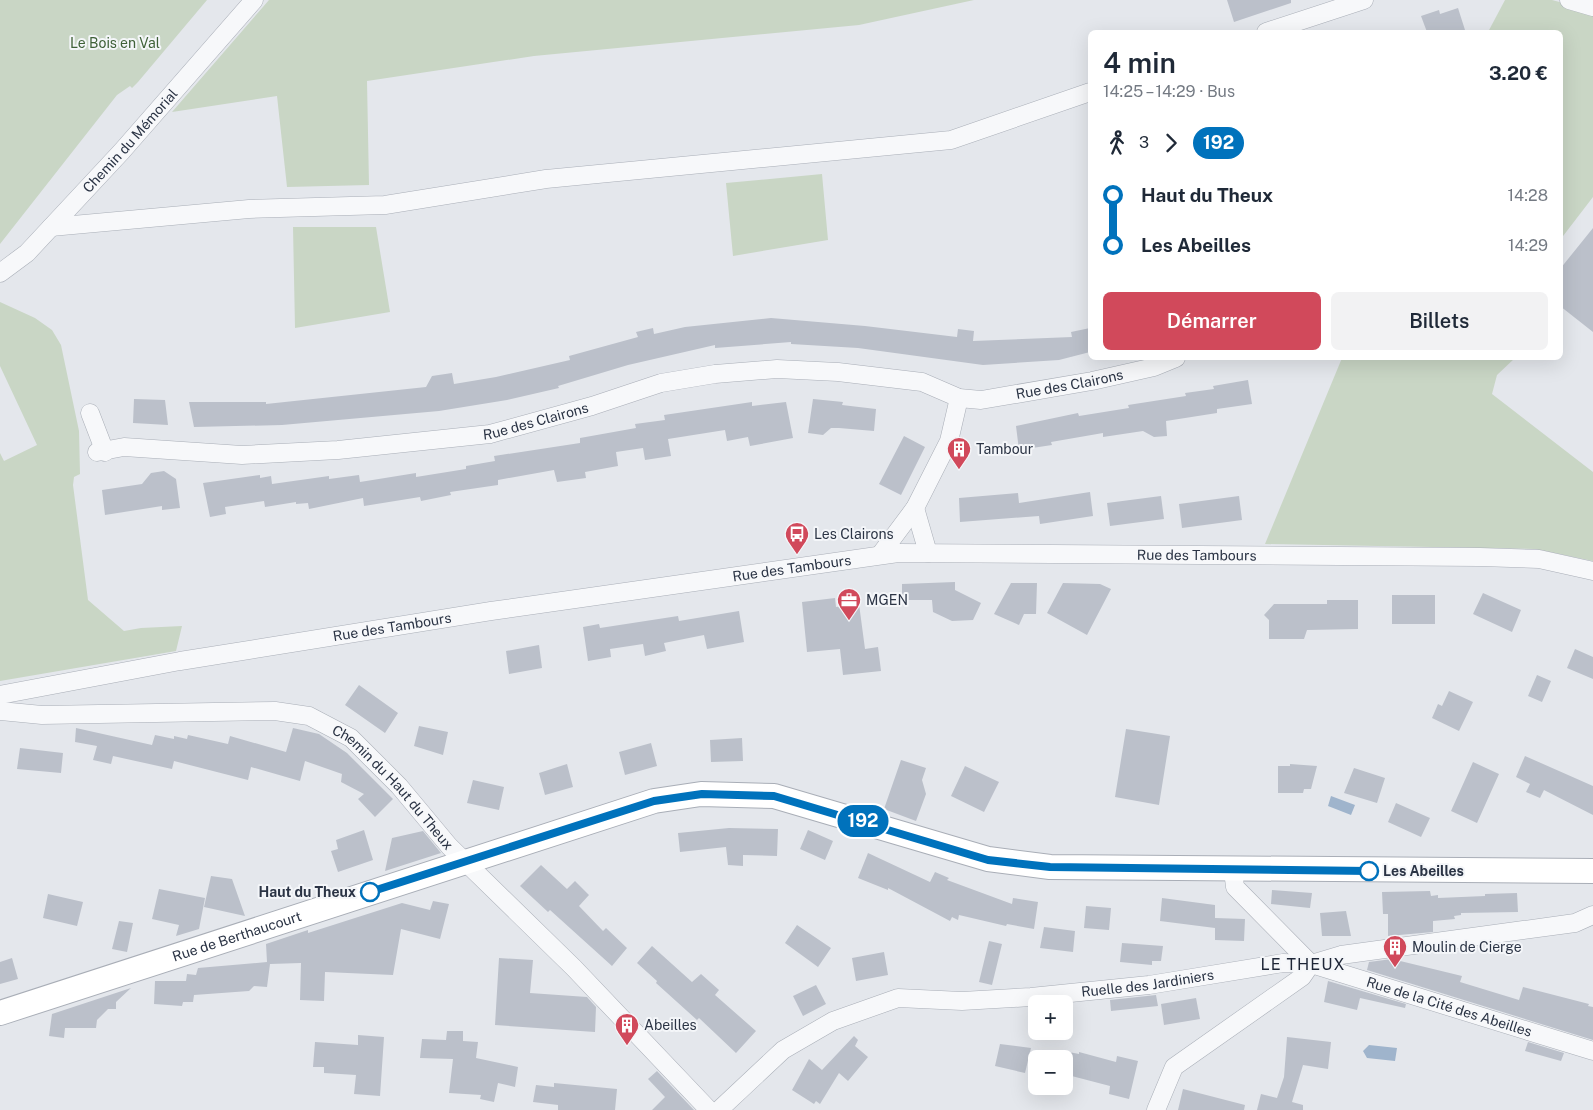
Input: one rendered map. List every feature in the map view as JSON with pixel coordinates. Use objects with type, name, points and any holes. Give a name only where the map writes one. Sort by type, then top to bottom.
[{"type":"main road","name":"Rue de Berthaucourt","points":[[0,1013],[654,801],[702,794],[774,796],[988,860],[1081,869],[1593,872]]},
{"type":"street","name":"Chemin du Mémorial","points":[[0,273],[27,253],[122,151],[254,0]]},
{"type":"street","points":[[1272,30],[1364,0]]},
{"type":"street","points":[[1569,0],[1593,7]]},
{"type":"street","points":[[51,227],[249,209],[385,205],[546,179],[951,140],[1088,93]]},
{"type":"street","name":"Rue des Clairons","points":[[90,413],[101,452],[124,447],[242,455],[338,450],[490,434],[592,406],[661,383],[714,374],[776,369],[838,372],[922,382],[959,398],[981,400],[1092,381],[1154,366],[1170,360]]},
{"type":"street","points":[[880,556],[915,508],[949,441],[959,398]]},
{"type":"street","points":[[915,508],[928,553]]},
{"type":"street","name":"Rue des Tambours","points":[[0,694],[180,662],[491,611],[898,553],[1480,557],[1539,559],[1561,562],[1593,572]]},
{"type":"street","name":"Chemin du Haut du Theux","points":[[0,711],[42,715],[275,711],[309,716],[351,738],[399,786],[449,846],[574,968],[708,1110]]},
{"type":"street","name":"Rue de la Cité des Abeilles","points":[[1233,870],[1235,887],[1311,964],[1593,1051]]},
{"type":"street","points":[[1156,1110],[1174,1067],[1302,977],[1311,964],[1341,955],[1575,923],[1593,915]]},
{"type":"street","name":"Ruelle des Jardiniers","points":[[720,1110],[783,1050],[833,1021],[898,998],[962,1001],[1031,997],[1149,985],[1283,963],[1311,964]]},
{"type":"green space","name":"Le Bois en Val","points":[[0,0],[207,0],[138,82],[132,88],[130,86],[117,95],[0,244]]},
{"type":"green space","points":[[269,0],[974,0],[859,25],[534,56],[367,81],[369,185],[287,187],[277,96],[172,112]]},
{"type":"green space","points":[[1505,0],[1552,0],[1593,11],[1593,197],[1563,236],[1563,30],[1489,30]]},
{"type":"green space","points":[[822,174],[828,240],[733,256],[726,183]]},
{"type":"green space","points":[[293,227],[376,227],[390,312],[295,328]]},
{"type":"green space","points":[[0,302],[35,318],[52,330],[61,345],[79,431],[80,474],[74,477],[73,485],[88,600],[124,631],[141,628],[182,626],[176,651],[0,681],[0,453],[4,461],[37,445],[0,366]]},
{"type":"green space","points":[[1341,360],[1513,360],[1497,375],[1492,394],[1593,472],[1593,561],[1535,549],[1265,544]]},
{"type":"water","points":[[1331,796],[1355,805],[1351,815],[1328,806]]},
{"type":"water","points":[[1369,1045],[1397,1048],[1395,1061],[1367,1058],[1363,1051]]},
{"type":"building","points":[[1227,0],[1291,0],[1291,3],[1234,22]]},
{"type":"building","points":[[1458,8],[1465,30],[1426,30],[1421,16],[1439,10],[1440,14]]},
{"type":"building","points":[[1593,228],[1593,332],[1563,308],[1563,265]]},
{"type":"building","points":[[771,318],[865,326],[957,337],[958,329],[974,331],[973,341],[1072,337],[1071,332],[1088,328],[1088,353],[1059,360],[983,365],[858,348],[791,344],[791,342],[715,348],[715,345],[628,365],[558,386],[559,388],[507,400],[439,411],[282,425],[194,427],[189,402],[266,402],[266,404],[426,387],[432,376],[452,373],[454,384],[496,377],[570,360],[569,356],[638,337],[636,332],[653,328],[654,334],[685,327]]},
{"type":"building","points":[[1248,380],[1252,404],[1217,409],[1217,413],[1166,421],[1167,436],[1154,437],[1143,431],[1103,437],[1103,433],[1051,442],[1052,445],[1019,450],[1016,426],[1078,413],[1079,416],[1129,408],[1128,405],[1186,396],[1185,393],[1214,389],[1213,386]]},
{"type":"building","points":[[134,399],[165,400],[168,425],[133,423]]},
{"type":"building","points":[[813,399],[843,402],[842,405],[876,409],[874,431],[831,428],[823,435],[808,433]]},
{"type":"building","points":[[752,402],[752,406],[786,402],[793,438],[750,446],[748,437],[727,441],[725,430],[668,439],[671,456],[645,460],[643,448],[616,452],[618,466],[585,472],[586,478],[557,482],[554,470],[498,480],[498,485],[450,492],[451,495],[421,501],[420,497],[364,506],[363,498],[309,509],[308,503],[296,504],[296,502],[265,507],[264,501],[225,507],[226,514],[210,517],[203,483],[260,475],[260,478],[271,476],[272,484],[329,476],[329,479],[359,475],[360,482],[416,473],[416,477],[466,469],[466,466],[495,461],[494,456],[580,443],[580,438],[636,428],[635,424],[665,420],[664,415]]},
{"type":"building","points":[[904,436],[925,447],[901,495],[879,484]]},
{"type":"building","points":[[164,471],[176,479],[180,508],[162,510],[162,506],[105,515],[102,490],[142,484],[151,473]]},
{"type":"building","points":[[1090,492],[1093,516],[1040,524],[1039,516],[960,522],[959,498],[1018,493],[1019,503]]},
{"type":"building","points":[[1161,496],[1164,519],[1110,526],[1107,503]]},
{"type":"building","points":[[1239,496],[1242,520],[1182,528],[1179,504]]},
{"type":"building","points":[[955,582],[955,590],[981,603],[973,620],[952,621],[933,612],[932,600],[902,600],[902,584]]},
{"type":"building","points":[[1011,583],[1037,583],[1036,614],[1024,614],[1019,625],[994,614]]},
{"type":"building","points":[[1063,583],[1100,584],[1111,589],[1087,635],[1047,613]]},
{"type":"building","points":[[1483,593],[1521,610],[1512,632],[1473,614]]},
{"type":"building","points":[[1392,595],[1435,595],[1435,624],[1392,624]]},
{"type":"building","points":[[835,598],[836,607],[859,604],[865,649],[878,647],[881,671],[843,675],[840,649],[807,652],[802,602]]},
{"type":"building","points":[[1327,600],[1358,600],[1358,629],[1307,630],[1304,639],[1269,639],[1269,620],[1264,615],[1274,604],[1327,604]]},
{"type":"building","points":[[739,611],[744,642],[707,649],[704,635],[664,643],[666,651],[645,656],[643,644],[610,649],[611,657],[588,661],[583,627],[599,624],[600,628],[678,616],[679,621]]},
{"type":"building","points":[[539,645],[542,668],[509,674],[506,651]]},
{"type":"building","points":[[1575,649],[1593,657],[1593,679],[1567,668]]},
{"type":"building","points":[[1537,675],[1551,681],[1542,702],[1528,696]]},
{"type":"building","points":[[359,685],[398,713],[385,733],[345,705]]},
{"type":"building","points":[[1449,691],[1473,702],[1459,731],[1432,718],[1438,704],[1442,706]]},
{"type":"building","points":[[419,726],[448,732],[443,755],[414,746]]},
{"type":"building","points":[[76,728],[152,745],[155,735],[174,739],[174,736],[187,739],[188,735],[228,744],[230,736],[286,752],[293,728],[319,734],[347,753],[393,799],[375,817],[358,799],[364,794],[341,782],[342,774],[305,761],[300,781],[251,767],[248,780],[174,761],[172,769],[113,756],[111,764],[93,760],[97,746],[75,742]]},
{"type":"building","points":[[1126,729],[1170,736],[1159,805],[1115,797]]},
{"type":"building","points":[[742,738],[743,761],[711,762],[710,740]]},
{"type":"building","points":[[651,743],[657,766],[625,775],[619,752]]},
{"type":"building","points":[[20,748],[63,753],[61,773],[17,769]]},
{"type":"building","points":[[1525,756],[1593,786],[1593,815],[1544,790],[1540,798],[1526,792],[1530,784],[1516,777]]},
{"type":"building","points":[[901,760],[926,768],[922,780],[926,794],[916,821],[884,809]]},
{"type":"building","points":[[1473,762],[1499,774],[1477,823],[1451,811]]},
{"type":"building","points":[[567,764],[573,787],[545,795],[539,773]]},
{"type":"building","points":[[1290,764],[1317,766],[1311,789],[1304,789],[1303,793],[1278,793],[1278,766],[1290,766]]},
{"type":"building","points":[[965,766],[999,782],[984,812],[951,796]]},
{"type":"building","points":[[1354,768],[1385,778],[1377,803],[1344,793]]},
{"type":"building","points":[[473,780],[504,787],[499,810],[467,803]]},
{"type":"building","points":[[1396,803],[1430,818],[1421,837],[1388,822]]},
{"type":"building","points":[[729,828],[778,829],[777,856],[743,855],[743,866],[728,865],[726,847],[680,852],[678,833]]},
{"type":"building","points":[[364,830],[373,860],[338,872],[331,851],[338,849],[336,840]]},
{"type":"building","points":[[808,830],[833,841],[825,860],[800,849]]},
{"type":"building","points":[[423,831],[441,853],[385,871],[392,838]]},
{"type":"building","points":[[868,853],[930,882],[935,872],[949,878],[947,880],[1012,904],[1013,898],[1038,902],[1034,929],[1007,924],[1006,926],[959,915],[958,920],[952,917],[950,921],[888,888],[888,890],[858,878]]},
{"type":"building","points":[[541,865],[567,889],[575,881],[589,895],[579,906],[603,931],[606,928],[627,948],[612,966],[550,910],[548,912],[520,886]]},
{"type":"building","points":[[211,876],[232,879],[245,916],[204,907]]},
{"type":"building","points":[[159,889],[205,898],[199,929],[176,936],[179,925],[152,919]]},
{"type":"building","points":[[1272,890],[1312,893],[1310,908],[1271,904]]},
{"type":"building","points":[[1430,891],[1431,896],[1438,895],[1438,898],[1517,893],[1518,912],[1461,913],[1461,915],[1454,916],[1455,919],[1433,921],[1433,932],[1388,936],[1388,914],[1383,914],[1382,892]]},
{"type":"building","points":[[48,894],[83,902],[77,926],[43,918]]},
{"type":"building","points":[[1162,898],[1215,905],[1215,928],[1160,921]]},
{"type":"building","points":[[433,901],[449,904],[440,939],[401,929],[393,975],[325,972],[324,1001],[300,1000],[301,963],[270,964],[267,987],[254,986],[249,991],[194,995],[193,1002],[183,1002],[182,1006],[154,1004],[155,981],[186,981],[187,974],[196,975],[198,968],[267,962],[266,944],[308,930],[308,933],[402,903],[430,910]]},
{"type":"building","points":[[1086,906],[1111,908],[1109,930],[1084,928]]},
{"type":"building","points":[[1346,911],[1351,936],[1322,936],[1320,913]]},
{"type":"building","points":[[1215,918],[1245,919],[1244,941],[1215,940]]},
{"type":"building","points":[[119,921],[133,923],[127,952],[112,949]]},
{"type":"building","points":[[797,925],[831,948],[818,967],[785,943]]},
{"type":"building","points":[[1044,927],[1075,931],[1073,952],[1040,948]]},
{"type":"building","points":[[989,941],[1002,944],[992,985],[979,982]]},
{"type":"building","points":[[1122,943],[1163,946],[1161,961],[1152,961],[1152,965],[1120,962]]},
{"type":"building","points":[[652,946],[692,982],[701,974],[719,990],[715,995],[756,1031],[736,1053],[699,1018],[697,1020],[656,983],[657,981],[637,963]]},
{"type":"building","points":[[884,952],[888,975],[856,981],[852,958]]},
{"type":"building","points":[[12,958],[18,979],[0,984],[0,962]]},
{"type":"building","points":[[499,958],[533,960],[530,993],[587,997],[596,1007],[595,1032],[495,1025]]},
{"type":"building","points":[[1392,959],[1462,976],[1460,982],[1519,1000],[1523,987],[1589,1004],[1588,1006],[1593,1007],[1593,1040],[1367,970],[1369,962]]},
{"type":"building","points":[[1328,981],[1406,1004],[1405,1008],[1360,998],[1357,1010],[1324,1002]]},
{"type":"building","points":[[816,985],[826,1004],[803,1016],[793,996]]},
{"type":"building","points":[[131,988],[116,1002],[116,1009],[108,1009],[97,1020],[96,1028],[65,1028],[64,1038],[49,1036],[52,1014]]},
{"type":"building","points":[[1156,995],[1158,1006],[1111,1011],[1110,1000]]},
{"type":"building","points":[[1196,998],[1200,1019],[1164,1025],[1161,1004]]},
{"type":"building","points":[[447,1031],[463,1031],[463,1041],[478,1042],[476,1058],[518,1067],[515,1087],[498,1083],[494,1102],[480,1099],[481,1095],[449,1093],[453,1059],[420,1058],[422,1039],[446,1040]]},
{"type":"building","points":[[358,1035],[384,1037],[380,1096],[354,1094],[356,1075],[324,1073],[324,1067],[313,1067],[315,1042],[358,1045]]},
{"type":"building","points":[[854,1036],[858,1040],[855,1046],[868,1057],[848,1081],[839,1073],[820,1104],[816,1101],[814,1104],[792,1090],[809,1059],[822,1070]]},
{"type":"building","points":[[1287,1037],[1331,1042],[1328,1069],[1303,1065],[1292,1102],[1303,1105],[1303,1110],[1257,1110],[1261,1094],[1277,1098],[1284,1077]]},
{"type":"building","points":[[1528,1042],[1564,1053],[1561,1061],[1525,1051]]},
{"type":"building","points":[[1000,1044],[1031,1048],[1028,1050],[1025,1073],[995,1066]]},
{"type":"building","points":[[1079,1052],[1116,1062],[1117,1056],[1138,1061],[1129,1099],[1109,1094],[1110,1086],[1073,1076],[1073,1053],[1079,1054]]},
{"type":"building","points":[[657,1071],[694,1110],[652,1110],[665,1097],[648,1079]]},
{"type":"building","points":[[554,1083],[617,1089],[615,1110],[558,1110],[558,1105],[533,1102],[536,1085],[554,1087]]},
{"type":"building","points":[[1183,1089],[1245,1105],[1244,1110],[1178,1110]]},
{"type":"bus line","name":"192","points":[[370,892],[654,801],[702,794],[774,796],[843,814],[988,860],[1081,869],[1369,871]]},
{"type":"place","name":"Tambour","points":[[959,470]]},
{"type":"place","name":"Les Clairons","points":[[797,555]]},
{"type":"place","name":"MGEN","points":[[849,621]]},
{"type":"place","name":"Les Abeilles","points":[[1369,871]]},
{"type":"place","name":"Haut du Theux","points":[[370,892]]},
{"type":"place","name":"Moulin de Cierge","points":[[1395,968]]},
{"type":"place","name":"Abeilles","points":[[627,1046]]},
{"type":"district","name":"LE THEUX","points":[[1303,964]]}]
